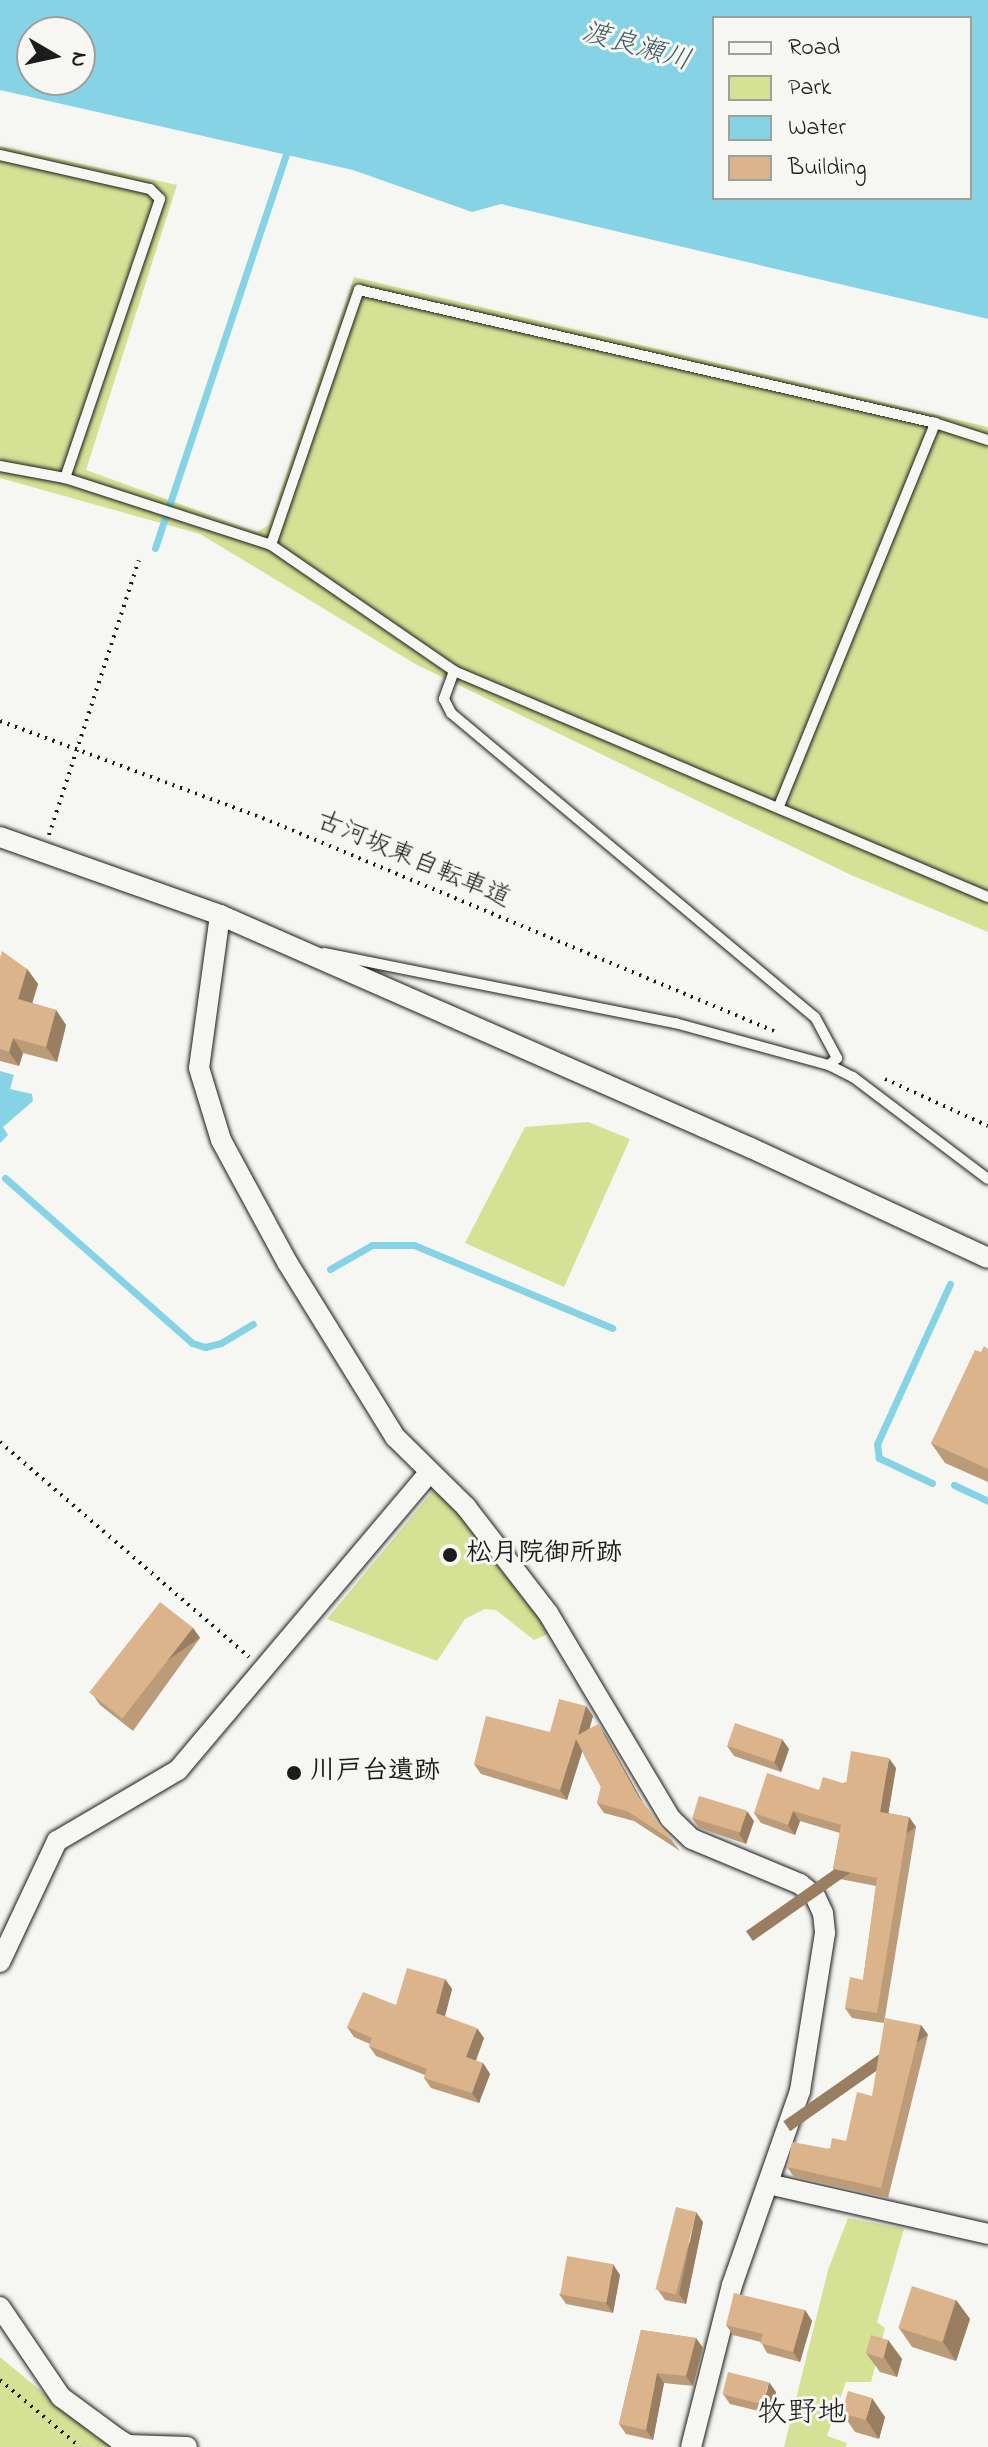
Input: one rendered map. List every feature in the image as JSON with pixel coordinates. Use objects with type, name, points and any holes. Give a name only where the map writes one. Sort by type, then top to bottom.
[{"type":"street","points":[[0,837],[220,915],[737,1142],[988,1258]]},
{"type":"street","points":[[220,915],[199,1036],[206,1103],[287,1262],[395,1437],[428,1474],[466,1507],[548,1613],[670,1818],[692,1839],[800,1884],[815,1896],[823,1913],[825,1933],[800,2091],[732,2285],[691,2447]]},
{"type":"street","points":[[0,1962],[57,1841],[178,1770],[266,1670],[428,1474]]},
{"type":"street","points":[[768,2184],[988,2234]]},
{"type":"street","points":[[0,2307],[55,2390],[118,2439],[128,2445],[187,2447]]},
{"type":"lane","points":[[0,155],[150,189],[160,199],[65,478]]},
{"type":"lane","points":[[271,545],[359,290],[935,423],[988,440]]},
{"type":"lane","points":[[779,806],[935,423]]},
{"type":"lane","points":[[0,466],[65,478],[271,545],[454,671],[988,897]]},
{"type":"lane","points":[[454,671],[444,699],[451,713],[815,1017],[837,1058],[829,1065]]},
{"type":"lane","points":[[283,943],[675,1023],[829,1065],[853,1077],[988,1179]]},
{"type":"path","points":[[46,843],[139,560]]},
{"type":"path","name":"古河坂東自転車道","points":[[0,721],[78,747],[432,887],[780,1034]]},
{"type":"path","points":[[871,1073],[988,1126]]},
{"type":"path","points":[[0,1442],[266,1670]]},
{"type":"path","points":[[0,2380],[80,2447]]},
{"type":"green space","points":[[0,146],[177,185],[86,470],[257,532],[269,525],[354,277],[988,427],[988,932],[851,875],[417,665],[200,534],[0,478]]},
{"type":"green space","points":[[588,1122],[630,1139],[564,1287],[465,1243],[525,1127]]},
{"type":"green space","points":[[433,1491],[448,1498],[483,1538],[550,1633],[534,1640],[496,1610],[485,1609],[465,1619],[437,1661],[327,1619]]},
{"type":"green space","points":[[848,2218],[904,2229],[877,2322],[885,2328],[871,2382],[846,2382],[827,2436],[847,2443],[846,2447],[784,2447],[828,2270]]},
{"type":"green space","points":[[0,2357],[99,2439],[126,2447],[0,2447]]},
{"type":"water","name":"渡良瀬川","points":[[0,0],[988,0],[988,319],[501,204],[472,212],[353,170],[26,96],[96,96],[96,16],[16,16],[16,94],[0,90]]},
{"type":"water","points":[[0,1071],[14,1075],[10,1089],[32,1094],[33,1101],[3,1127],[8,1135],[0,1143]]},
{"type":"building","points":[[2,951],[27,969],[18,999],[56,1010],[46,1047],[13,1038],[9,1052],[0,1049]]},
{"type":"building","points":[[984,1346],[988,1349],[988,1469],[931,1443],[975,1350],[981,1352]]},
{"type":"building","points":[[160,1602],[193,1628],[122,1718],[89,1693]]},
{"type":"building","points":[[559,1699],[586,1706],[578,1735],[598,1724],[638,1796],[673,1841],[627,1811],[597,1803],[601,1787],[576,1739],[560,1790],[474,1764],[486,1716],[550,1732]]},
{"type":"building","points":[[735,1723],[782,1739],[774,1762],[727,1746]]},
{"type":"building","points":[[851,1751],[889,1758],[880,1812],[909,1817],[877,2013],[845,2008],[850,1977],[863,1980],[877,1878],[833,1869],[841,1825],[793,1811],[788,1825],[754,1813],[767,1773],[819,1790],[823,1777],[846,1784]]},
{"type":"building","points":[[699,1796],[747,1811],[740,1833],[692,1818]]},
{"type":"building","points":[[407,1968],[445,1979],[436,2013],[477,2028],[466,2057],[483,2063],[472,2093],[424,2078],[427,2069],[369,2046],[372,2038],[347,2027],[363,1992],[396,2005]]},
{"type":"building","points":[[885,2018],[921,2025],[881,2188],[787,2167],[792,2142],[830,2149],[832,2138],[846,2141],[857,2092],[872,2096]]},
{"type":"building","points":[[676,2207],[696,2212],[676,2295],[655,2289]]},
{"type":"building","points":[[567,2256],[613,2264],[607,2303],[560,2294]]},
{"type":"building","points":[[912,2286],[956,2300],[942,2342],[898,2328]]},
{"type":"building","points":[[734,2293],[805,2310],[793,2352],[760,2343],[763,2334],[726,2325]]},
{"type":"building","points":[[641,2330],[696,2338],[686,2376],[657,2373],[646,2430],[619,2424]]},
{"type":"building","points":[[871,2335],[888,2340],[883,2358],[866,2353]]},
{"type":"building","points":[[728,2372],[769,2382],[763,2404],[722,2394]]},
{"type":"building","points":[[848,2391],[872,2398],[866,2420],[842,2413]]},
{"type":"waterway","points":[[155,548],[288,148]]},
{"type":"waterway","points":[[5,1178],[192,1343],[205,1347],[221,1343],[253,1324]]},
{"type":"waterway","points":[[330,1269],[372,1245],[414,1245],[612,1328]]},
{"type":"waterway","points":[[932,1483],[879,1458],[877,1444],[950,1284]]},
{"type":"waterway","points":[[954,1485],[988,1501]]},
{"type":"place","name":"松月院御所跡","points":[[450,1555]]},
{"type":"place","name":"川戸台遺跡","points":[[294,1773]]},
{"type":"district","name":"牧野地","points":[[802,2414]]}]
